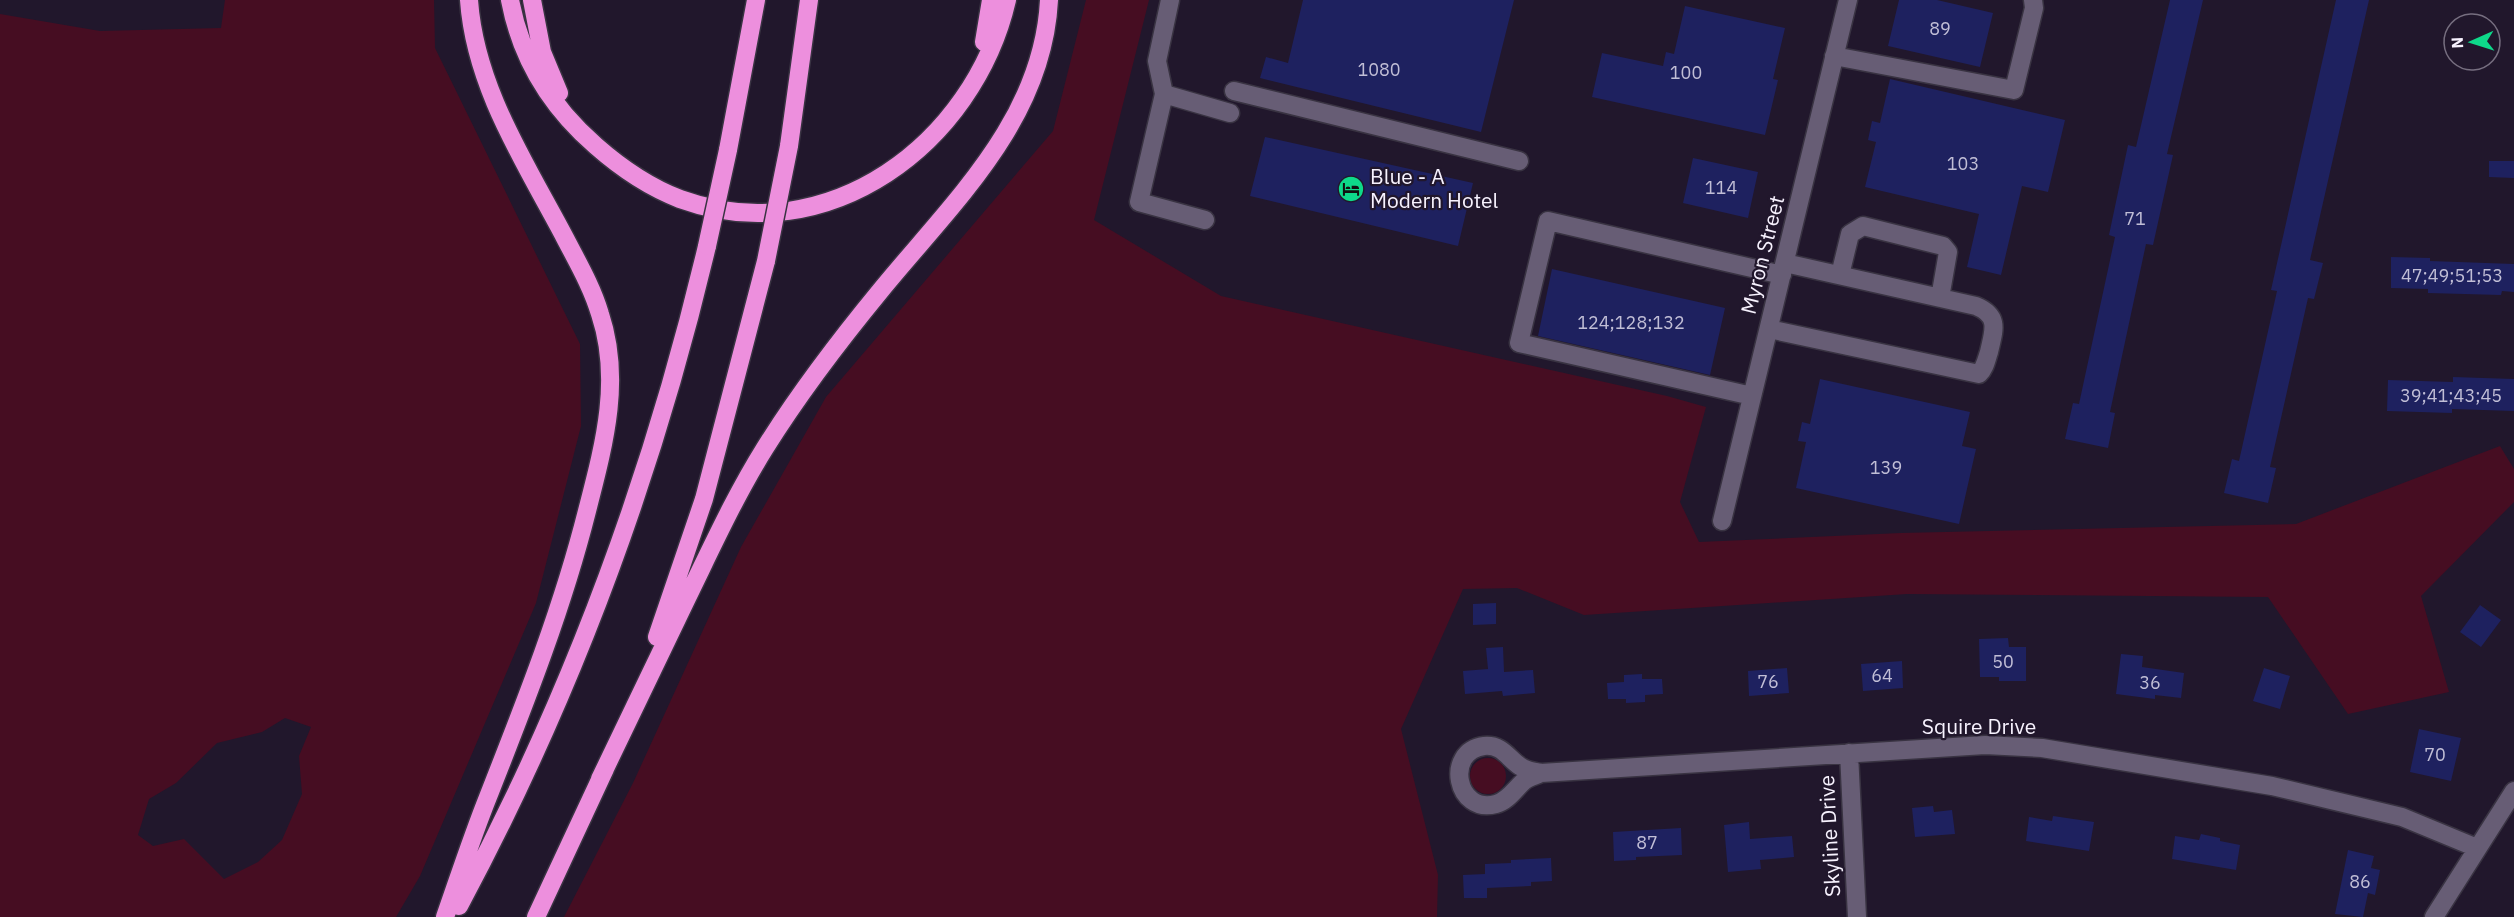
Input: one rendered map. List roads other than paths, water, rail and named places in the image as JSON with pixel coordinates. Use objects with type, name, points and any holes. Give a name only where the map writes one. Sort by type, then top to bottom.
[{"type":"highway","points":[[445,917],[484,806],[535,680],[560,608],[604,442],[611,395],[608,346],[597,303],[488,88],[474,42],[469,0]]},
{"type":"highway","points":[[510,0],[521,39],[544,88],[563,114],[597,146],[638,177],[681,199],[724,210],[773,211],[824,203],[861,189],[896,168],[938,131],[981,72],[998,32],[1007,0]]},
{"type":"highway","points":[[532,0],[537,34],[554,83],[577,122],[597,146]]},
{"type":"highway","points":[[453,917],[529,764],[594,610],[659,423],[707,246],[728,150],[756,0]]},
{"type":"highway","points":[[600,779],[657,638],[698,519],[728,417],[766,261],[789,146],[809,0]]},
{"type":"highway","points":[[938,131],[957,104],[975,69],[987,28],[991,0]]},
{"type":"highway","points":[[536,917],[712,547],[770,441],[835,346],[975,176],[1015,121],[1028,94],[1039,62],[1047,25],[1049,0]]},
{"type":"street","points":[[1170,0],[1157,61],[1164,94],[1139,202],[1205,220]]},
{"type":"street","name":"Myron Street","points":[[1722,521],[1848,0]]},
{"type":"street","points":[[1834,56],[2013,90],[2034,8],[2033,0]]},
{"type":"street","points":[[1234,91],[1519,161]]},
{"type":"street","points":[[1164,94],[1230,112]]},
{"type":"street","points":[[1752,396],[1520,343],[1548,221],[1783,269],[1840,275],[1976,306],[1986,311],[1995,328],[1984,369],[1979,374],[1769,329]]},
{"type":"street","points":[[1840,275],[1850,234],[1863,226],[1943,246],[1948,252],[1940,298]]},
{"type":"street","name":"Squire Drive","points":[[1541,773],[1985,745],[2042,748],[2272,786],[2402,817],[2477,848]]},
{"type":"street","name":"Skyline Drive","points":[[1849,753],[1857,917]]},
{"type":"street","points":[[2434,917],[2514,791]]},
{"type":"place","name":"Blue - A Modern Hotel","points":[[1351,189]]}]
